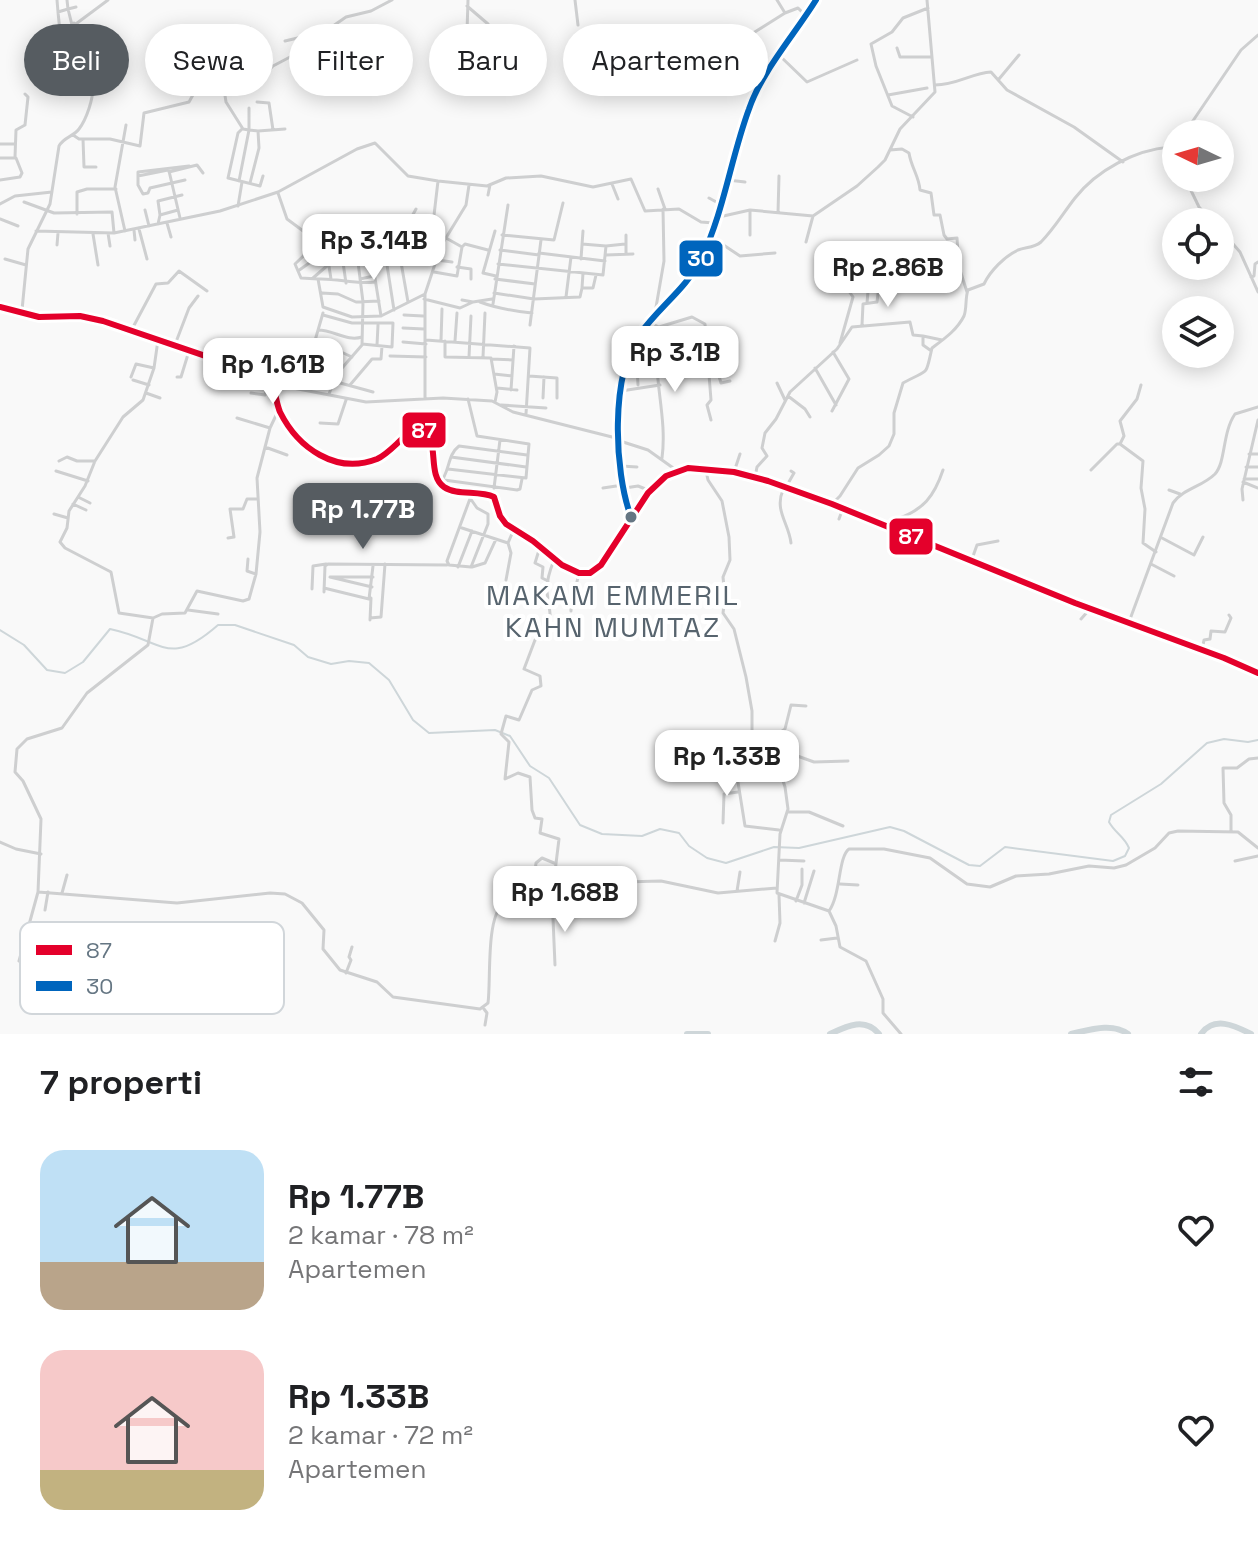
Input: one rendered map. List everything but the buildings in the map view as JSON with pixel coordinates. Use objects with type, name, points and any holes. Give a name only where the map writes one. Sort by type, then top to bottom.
[{"type":"main road","points":[[0,307],[46,318],[84,317],[269,380],[279,409],[302,443],[341,464],[379,458],[413,430],[422,428],[430,436],[442,481],[450,490],[494,497],[503,520],[554,560],[579,573],[599,569],[620,540],[631,517],[660,480],[676,470],[730,472],[786,486],[1258,673]]},
{"type":"street","points":[[57,0],[60,24]]},
{"type":"street","points":[[67,0],[73,24],[108,0]]},
{"type":"street","points":[[336,24],[346,17],[371,11],[392,0]]},
{"type":"street","points":[[467,24],[468,0]]},
{"type":"street","points":[[575,0],[578,24]]},
{"type":"street","points":[[777,0],[785,13]]},
{"type":"street","points":[[769,73],[816,0]]},
{"type":"street","points":[[36,231],[114,233],[238,206],[278,192],[363,146],[375,143],[408,176],[438,181],[490,185],[506,178],[541,176],[593,187],[631,179],[645,211],[679,209],[701,222],[750,210],[813,216],[868,178],[885,160],[897,133],[933,96],[935,85],[927,0]]},
{"type":"street","points":[[467,6],[488,24]]},
{"type":"street","points":[[58,12],[76,7]]},
{"type":"street","points":[[767,24],[798,8],[806,16]]},
{"type":"street","points":[[913,117],[905,110],[893,107],[876,66],[871,42],[892,32],[906,16],[928,8]]},
{"type":"street","points":[[1194,120],[1241,50],[1258,35]]},
{"type":"street","points":[[285,41],[289,40]]},
{"type":"street","points":[[897,48],[900,57],[931,57]]},
{"type":"street","points":[[999,79],[1019,55]]},
{"type":"street","points":[[780,56],[807,82],[857,60]]},
{"type":"street","points":[[935,85],[958,83],[988,71],[1007,90],[1074,127],[1124,163]]},
{"type":"street","points":[[888,95],[927,88]]},
{"type":"street","points":[[0,180],[21,176],[21,166],[15,157],[16,130],[27,121],[27,96]]},
{"type":"street","points":[[21,314],[29,245],[47,212],[59,146],[62,140],[81,126],[92,96]]},
{"type":"street","points":[[73,134],[77,138],[110,139],[141,146],[144,113],[189,102],[192,96]]},
{"type":"street","points":[[225,96],[243,129]]},
{"type":"street","points":[[631,517],[619,440],[625,363],[648,322],[702,257],[755,96]]},
{"type":"street","points":[[257,102],[269,103],[273,130]]},
{"type":"street","points":[[238,206],[249,130],[249,108]]},
{"type":"street","points":[[125,231],[116,189],[126,125]]},
{"type":"street","points":[[263,176],[261,186],[228,177],[238,133],[243,129],[285,129]]},
{"type":"street","points":[[250,183],[259,148],[258,131]]},
{"type":"street","points":[[83,139],[84,167],[96,167]]},
{"type":"street","points":[[0,144],[15,144]]},
{"type":"street","points":[[967,292],[984,284],[989,274],[1017,250],[1041,242],[1089,184],[1107,170],[1143,151],[1162,148]]},
{"type":"street","points":[[890,150],[902,149],[909,153],[921,191],[931,193],[934,215],[940,215],[945,237],[957,238],[959,267],[967,292],[964,316],[955,325],[952,334],[930,350]]},
{"type":"street","points":[[0,158],[15,157]]},
{"type":"street","points":[[185,180],[140,190],[138,172],[198,165],[203,173]]},
{"type":"street","points":[[168,170],[180,220]]},
{"type":"street","points":[[778,213],[779,176]]},
{"type":"street","points":[[727,180],[745,182]]},
{"type":"street","points":[[431,241],[438,181]]},
{"type":"street","points":[[612,184],[618,199]]},
{"type":"street","points":[[425,399],[425,296],[441,246],[466,205],[469,185]]},
{"type":"street","points":[[488,195],[490,185]]},
{"type":"street","points":[[77,214],[77,192],[116,189]]},
{"type":"street","points":[[654,315],[664,261],[664,209],[658,189]]},
{"type":"street","points":[[0,204],[15,196],[52,192]]},
{"type":"street","points":[[278,192],[281,209],[287,219],[320,241],[295,263],[303,279],[331,279],[346,283],[375,279]]},
{"type":"street","points":[[158,224],[158,201],[182,195]]},
{"type":"street","points":[[709,198],[720,204]]},
{"type":"street","points":[[24,202],[35,204],[47,212],[112,212],[114,233]]},
{"type":"street","points":[[495,240],[555,239],[563,203]]},
{"type":"street","points":[[508,205],[493,302],[498,308],[532,313]]},
{"type":"street","points":[[408,302],[399,240],[416,209]]},
{"type":"street","points":[[145,210],[149,226]]},
{"type":"street","points":[[160,215],[178,210]]},
{"type":"street","points":[[750,210],[750,235]]},
{"type":"street","points":[[806,242],[813,216]]},
{"type":"street","points":[[0,219],[18,226]]},
{"type":"street","points":[[411,219],[432,229]]},
{"type":"street","points":[[167,223],[171,237]]},
{"type":"street","points":[[135,240],[136,229]]},
{"type":"street","points":[[136,229],[147,259]]},
{"type":"street","points":[[495,231],[484,274],[536,284]]},
{"type":"street","points":[[581,259],[583,231]]},
{"type":"street","points":[[57,245],[58,233]]},
{"type":"street","points":[[108,233],[110,246]]},
{"type":"street","points":[[93,234],[98,265]]},
{"type":"street","points":[[626,235],[626,254]]},
{"type":"street","points":[[710,236],[743,256],[775,253]]},
{"type":"street","points":[[446,238],[460,246],[466,244],[488,250]]},
{"type":"street","points":[[530,325],[541,240]]},
{"type":"street","points":[[340,242],[346,283]]},
{"type":"street","points":[[582,244],[625,244]]},
{"type":"street","points":[[702,257],[712,256],[724,245]]},
{"type":"street","points":[[1234,245],[1258,292]]},
{"type":"street","points":[[329,395],[334,378],[362,344],[363,302],[356,246]]},
{"type":"street","points":[[432,272],[457,276],[460,246]]},
{"type":"street","points":[[488,260],[596,275],[604,274],[606,246]]},
{"type":"street","points":[[314,247],[320,255]]},
{"type":"street","points":[[298,271],[326,249],[331,279]]},
{"type":"street","points":[[500,250],[605,261]]},
{"type":"street","points":[[381,316],[370,254],[399,251]]},
{"type":"street","points":[[385,252],[394,310]]},
{"type":"street","points":[[606,255],[633,254]]},
{"type":"street","points":[[566,298],[571,257]]},
{"type":"street","points":[[5,259],[26,265]]},
{"type":"street","points":[[437,260],[452,262]]},
{"type":"street","points":[[1251,277],[1258,262]]},
{"type":"street","points":[[316,279],[328,265]]},
{"type":"street","points":[[457,267],[471,269],[471,279]]},
{"type":"street","points":[[131,331],[156,284],[168,283],[179,271],[207,291]]},
{"type":"street","points":[[494,293],[534,299],[580,297],[583,273]]},
{"type":"street","points":[[582,288],[593,288],[596,275]]},
{"type":"street","points":[[316,279],[322,293]]},
{"type":"street","points":[[867,303],[869,280]]},
{"type":"street","points":[[862,325],[863,306],[878,301],[879,286]]},
{"type":"street","points":[[839,346],[853,296],[846,287]]},
{"type":"street","points":[[322,293],[363,302],[379,301]]},
{"type":"street","points":[[322,293],[319,294],[323,315],[314,344],[325,345],[352,357]]},
{"type":"street","points":[[174,346],[189,308],[198,296]]},
{"type":"street","points":[[323,315],[363,320],[381,316],[425,296],[457,308],[473,302]]},
{"type":"street","points":[[462,300],[493,302]]},
{"type":"street","points":[[323,307],[379,324],[393,323],[392,347],[362,344]]},
{"type":"street","points":[[442,309],[445,357],[513,360]]},
{"type":"street","points":[[455,341],[457,313]]},
{"type":"street","points":[[483,357],[485,313]]},
{"type":"street","points":[[404,315],[423,316]]},
{"type":"street","points":[[469,357],[471,316]]},
{"type":"street","points":[[648,322],[659,327],[689,318],[703,321],[707,330],[711,400],[707,407],[711,420]]},
{"type":"street","points":[[844,324],[904,325],[910,322],[913,335],[942,340]]},
{"type":"street","points":[[350,385],[372,359],[381,359],[379,324]]},
{"type":"street","points":[[755,477],[757,467],[767,456],[762,448],[765,433],[786,398],[839,346],[853,326]]},
{"type":"street","points":[[659,327],[655,359],[664,426],[662,458]]},
{"type":"street","points":[[403,328],[425,329]]},
{"type":"street","points":[[318,330],[330,330],[353,340],[362,337]]},
{"type":"street","points":[[923,336],[923,345],[930,350]]},
{"type":"street","points":[[158,340],[154,368],[141,404],[117,424],[95,461],[88,481],[73,504],[61,539],[64,547],[112,574],[119,613],[153,618],[184,614],[197,591],[247,601],[252,595],[260,525],[257,478],[270,428],[279,409]]},
{"type":"street","points":[[403,342],[455,341],[531,349],[526,414]]},
{"type":"street","points":[[325,345],[324,377],[331,388]]},
{"type":"street","points":[[511,390],[514,346]]},
{"type":"street","points":[[832,504],[858,468],[889,446],[894,434],[894,413],[902,384],[925,373],[930,365],[930,350]]},
{"type":"street","points":[[177,377],[181,377],[189,351]]},
{"type":"street","points":[[339,351],[339,372]]},
{"type":"street","points":[[832,411],[849,377],[833,352]]},
{"type":"street","points":[[390,356],[427,357]]},
{"type":"street","points":[[491,359],[495,402]]},
{"type":"street","points":[[640,360],[655,359]]},
{"type":"street","points":[[251,393],[265,395],[276,363],[285,363]]},
{"type":"street","points":[[625,363],[637,366],[638,385]]},
{"type":"street","points":[[149,385],[132,379],[136,364],[154,368]]},
{"type":"street","points":[[815,368],[836,405]]},
{"type":"street","points":[[297,371],[334,378],[373,392]]},
{"type":"street","points":[[707,371],[718,373],[721,383],[730,381]]},
{"type":"street","points":[[494,374],[512,376]]},
{"type":"street","points":[[529,376],[558,379],[557,398]]},
{"type":"street","points":[[543,398],[544,377]]},
{"type":"street","points":[[269,380],[369,403],[425,399],[495,402],[640,447],[662,458],[676,470]]},
{"type":"street","points":[[777,383],[786,398],[805,409],[810,417]]},
{"type":"street","points":[[621,391],[660,385]]},
{"type":"street","points":[[1091,470],[1120,444],[1124,436],[1120,421],[1137,399],[1141,385]]},
{"type":"street","points":[[496,388],[517,390]]},
{"type":"street","points":[[146,393],[160,398]]},
{"type":"street","points":[[320,423],[338,424],[346,399]]},
{"type":"street","points":[[468,399],[477,436],[475,448]]},
{"type":"street","points":[[501,405],[546,408]]},
{"type":"street","points":[[1129,622],[1162,538],[1170,508],[1180,494],[1207,479],[1220,466],[1225,433],[1235,414],[1258,407]]},
{"type":"street","points":[[237,418],[270,428]]},
{"type":"street","points":[[1243,500],[1243,480],[1255,442],[1258,420]]},
{"type":"street","points":[[448,469],[526,478],[529,443],[477,436]]},
{"type":"street","points":[[494,488],[500,440]]},
{"type":"street","points":[[1120,444],[1143,461],[1143,542],[1156,552]]},
{"type":"street","points":[[522,479],[520,489],[442,481],[459,446],[529,455]]},
{"type":"street","points":[[265,447],[287,455]]},
{"type":"street","points":[[730,472],[740,454]]},
{"type":"street","points":[[1249,454],[1258,454]]},
{"type":"street","points":[[59,461],[67,457],[77,461],[95,461]]},
{"type":"street","points":[[451,457],[527,467]]},
{"type":"street","points":[[621,466],[637,467]]},
{"type":"street","points":[[1246,467],[1258,467]]},
{"type":"street","points":[[707,469],[708,480],[722,501],[727,525],[730,560],[723,577],[723,613],[734,629],[748,683],[752,747]]},
{"type":"street","points":[[891,527],[897,519],[910,516],[930,499],[943,470]]},
{"type":"street","points":[[56,471],[88,481]]},
{"type":"street","points":[[791,471],[794,473],[780,497],[780,510],[791,543]]},
{"type":"street","points":[[1243,480],[1258,479]]},
{"type":"street","points":[[1243,480],[1258,488]]},
{"type":"street","points":[[603,488],[638,486],[649,491]]},
{"type":"street","points":[[1169,490],[1180,494]]},
{"type":"street","points":[[447,565],[471,495]]},
{"type":"street","points":[[471,495],[477,508],[488,514],[471,567]]},
{"type":"street","points":[[78,497],[90,503]]},
{"type":"street","points":[[228,538],[234,537],[230,509],[243,509],[247,499],[258,499]]},
{"type":"street","points":[[73,504],[86,510]]},
{"type":"street","points":[[839,519],[843,508]]},
{"type":"street","points":[[54,514],[68,518]]},
{"type":"street","points":[[461,528],[508,543]]},
{"type":"street","points":[[506,580],[511,553],[508,543],[514,529]]},
{"type":"street","points":[[458,567],[472,531]]},
{"type":"street","points":[[896,548],[905,551],[912,535]]},
{"type":"street","points":[[1162,538],[1195,555],[1203,537]]},
{"type":"street","points":[[312,589],[313,566],[385,564],[471,567],[485,563],[496,539]]},
{"type":"street","points":[[972,559],[977,545],[998,541]]},
{"type":"street","points":[[540,547],[535,563],[543,567],[542,578],[548,581]]},
{"type":"street","points":[[248,559],[247,571],[256,574]]},
{"type":"street","points":[[554,560],[547,593],[551,611],[548,633],[535,640],[524,668],[540,676],[541,686],[532,690],[519,720],[506,716],[501,732],[509,742],[505,779],[518,773],[530,777],[532,813],[535,818],[542,819],[540,833],[559,839],[551,904],[555,965]]},
{"type":"street","points":[[326,564],[324,590],[371,598]]},
{"type":"street","points":[[373,565],[370,619],[381,617],[385,564]]},
{"type":"street","points":[[1151,564],[1174,576]]},
{"type":"street","points":[[571,611],[571,590],[576,586],[579,573]]},
{"type":"street","points":[[324,576],[372,587]]},
{"type":"street","points":[[330,577],[373,577]]},
{"type":"street","points":[[1081,619],[1091,608]]},
{"type":"street","points":[[188,610],[218,614]]},
{"type":"street","points":[[1202,650],[1204,640],[1210,639],[1211,631],[1225,632],[1231,618],[1229,615]]},
{"type":"street","points":[[30,922],[38,892],[41,819],[15,769],[15,754],[21,743],[62,728],[87,693],[150,643],[153,618]]},
{"type":"street","points":[[775,941],[780,923],[777,888],[780,830],[788,812],[785,787],[774,750],[778,734],[785,729],[791,705],[806,706]]},
{"type":"street","points":[[708,750],[713,744],[735,740],[731,773],[737,774],[746,826],[780,830]]},
{"type":"street","points":[[734,752],[752,747],[814,762],[848,761]]},
{"type":"street","points":[[1231,831],[1231,815],[1224,803],[1223,768],[1236,768],[1249,759],[1258,758]]},
{"type":"street","points":[[723,823],[724,794],[739,792]]},
{"type":"street","points":[[788,812],[809,812],[843,826]]},
{"type":"street","points":[[829,911],[837,898],[843,856],[850,849],[884,849],[930,858],[961,881],[972,886],[990,887],[1016,876],[1041,876],[1089,866],[1114,868],[1126,865],[1174,832],[1215,834],[1231,831],[1241,833],[1258,848]]},
{"type":"street","points":[[0,842],[41,854]]},
{"type":"street","points":[[1235,861],[1258,856]]},
{"type":"street","points":[[531,905],[536,863],[542,858],[554,863]]},
{"type":"street","points":[[780,860],[804,861]]},
{"type":"street","points":[[796,901],[802,885],[802,869]]},
{"type":"street","points":[[555,870],[569,872],[571,876]]},
{"type":"street","points":[[804,903],[814,871]]},
{"type":"street","points":[[737,891],[740,872]]},
{"type":"street","points":[[62,893],[67,875]]},
{"type":"street","points":[[484,1009],[489,999],[491,947],[497,909],[504,905],[576,903],[583,883],[654,881],[718,893],[777,888]]},
{"type":"street","points":[[840,884],[858,885]]},
{"type":"street","points":[[567,886],[580,888]]},
{"type":"street","points":[[38,892],[177,903],[270,893],[290,895],[302,903],[324,930],[324,951],[334,966],[377,982],[396,998],[484,1009]]},
{"type":"street","points":[[45,910],[48,892]]},
{"type":"street","points":[[779,895],[829,911],[842,948],[861,957],[868,965],[883,999],[883,1013],[901,1034]]},
{"type":"street","points":[[821,940],[837,938]]},
{"type":"street","points":[[346,973],[352,947]]},
{"type":"street","points":[[484,1009],[487,1013],[485,1025]]},
{"type":"waterway","points":[[0,630],[24,645],[47,670],[65,673],[83,662],[110,629],[176,649],[187,646],[218,625],[235,625],[294,645],[308,657],[331,664],[349,661],[369,663],[389,680],[413,720],[429,733],[495,730],[510,736],[530,766],[549,778],[580,825],[602,834],[642,836],[660,829],[679,833],[689,846],[707,858],[726,863],[774,847],[799,848],[890,827],[904,831],[969,865],[980,866],[1005,847],[1113,861],[1125,856],[1129,848],[1109,822],[1111,815],[1161,784],[1207,743],[1224,739],[1258,740]]},
{"type":"waterway","points":[[830,1034],[862,1024],[879,1034]]},
{"type":"waterway","points":[[1201,1034],[1206,1028],[1218,1024],[1231,1025],[1251,1034]]},
{"type":"waterway","points":[[1071,1034],[1108,1028],[1128,1034]]},
{"type":"waterway","points":[[687,1034],[708,1034]]},
{"type":"transit line","name":"30","points":[[631,517],[618,450],[619,398],[630,352],[640,334],[688,279],[701,259],[716,222],[755,95],[770,67],[816,0]]},
{"type":"transit line","name":"87","points":[[0,307],[39,317],[80,316],[103,321],[267,377],[280,412],[297,437],[333,461],[362,463],[377,459],[410,432],[422,428],[431,441],[436,474],[444,487],[494,497],[506,524],[562,565],[579,573],[590,573],[601,565],[648,493],[666,476],[688,468],[734,472],[832,504],[1075,603],[1258,673]]},
{"type":"district","name":"MAKAM EMMERIL KAHN MUMTAZ","points":[[613,611]]}]
